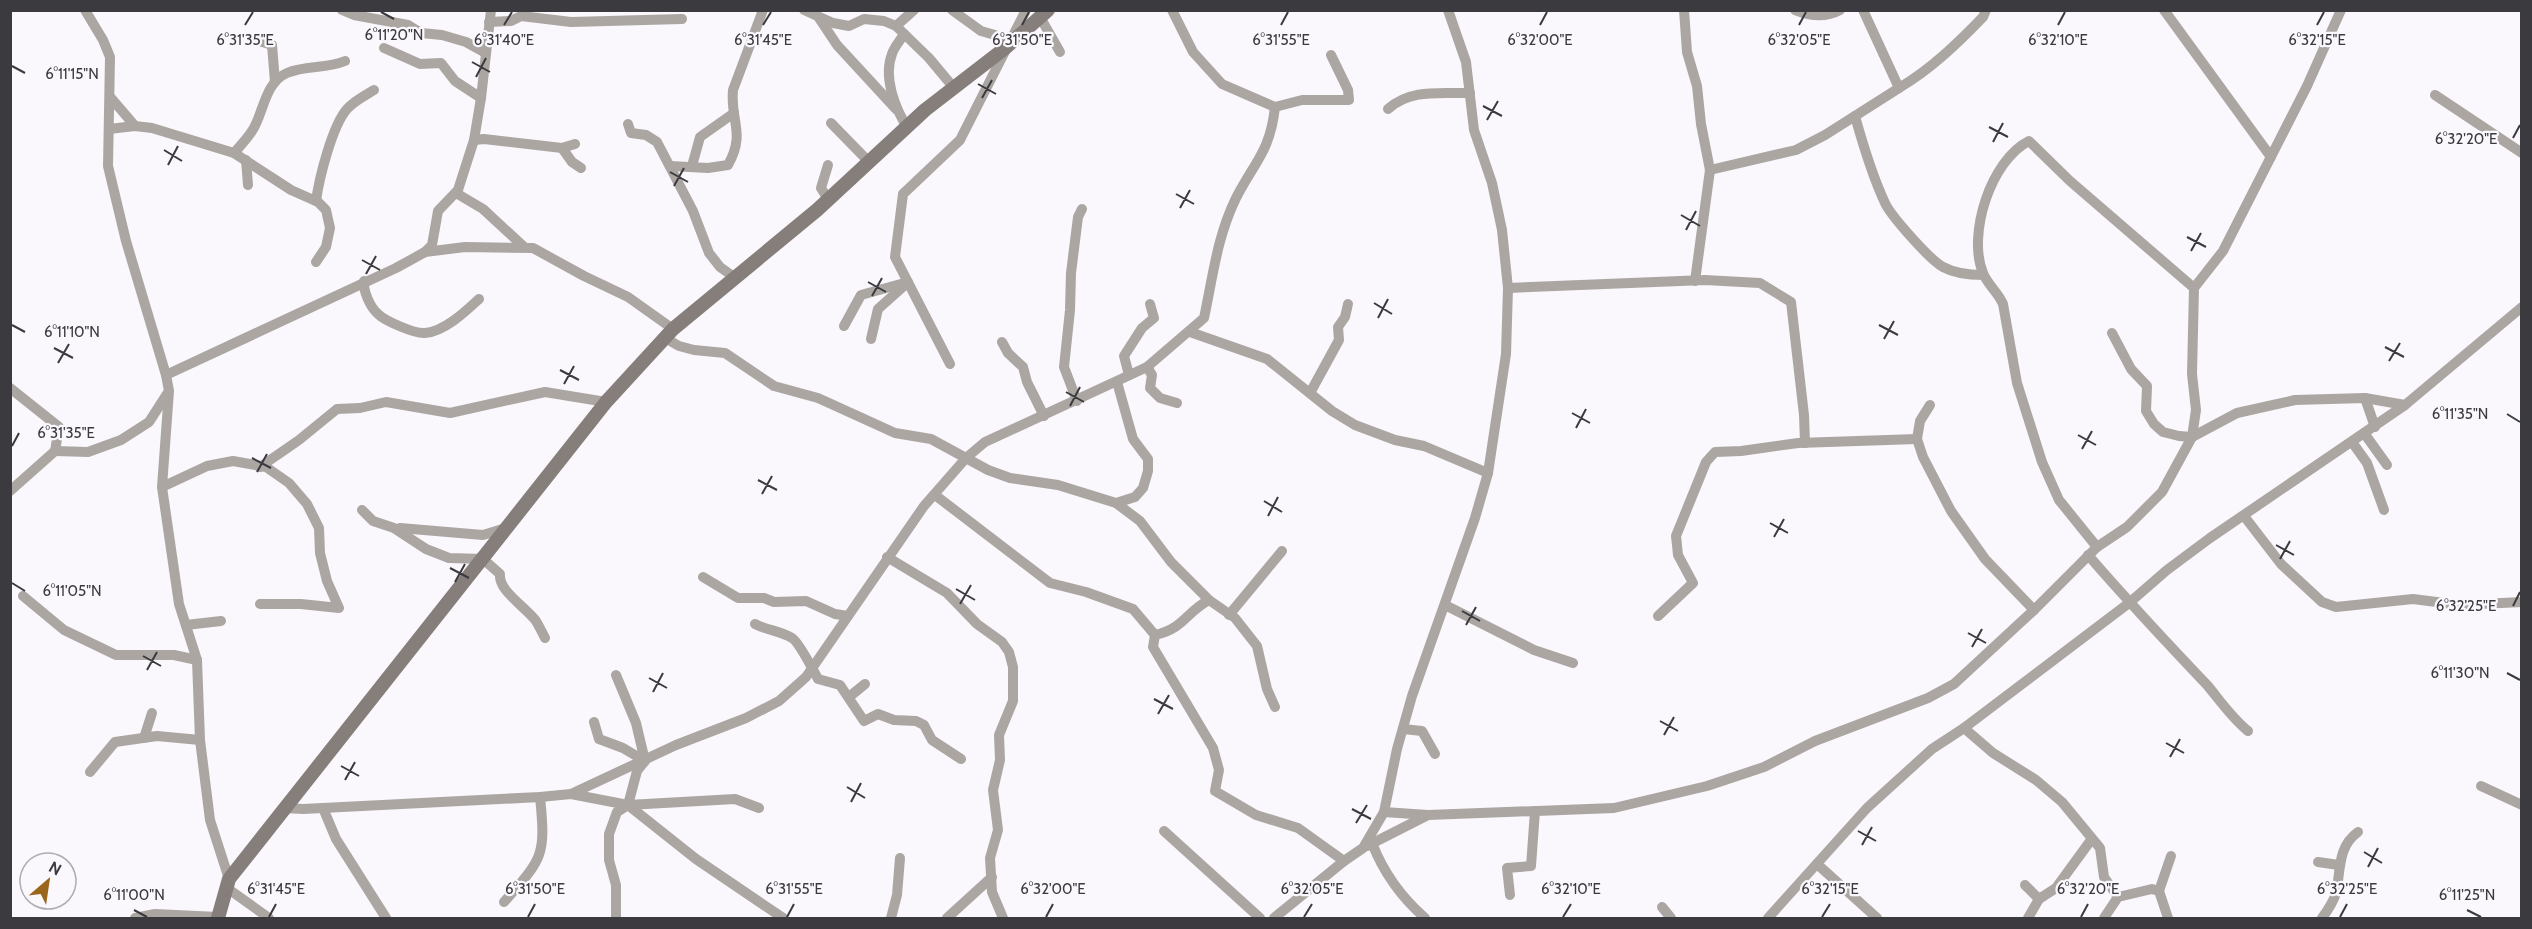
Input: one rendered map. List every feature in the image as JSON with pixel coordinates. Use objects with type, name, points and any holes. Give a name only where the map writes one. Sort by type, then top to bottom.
[{"type":"street","points":[[85,10],[96,25],[110,57],[111,98],[107,152],[111,177],[126,241],[169,391],[162,487],[179,604],[197,660],[200,740],[210,820],[228,884],[269,918]]},
{"type":"street","points":[[333,10],[333,13],[342,10],[354,15],[408,25],[421,33],[442,35],[466,42],[486,53]]},
{"type":"street","points":[[166,375],[396,268],[425,252],[432,245],[438,211],[456,193],[474,140],[491,10]]},
{"type":"street","points":[[670,166],[720,168],[729,165],[737,148],[733,90],[763,10]]},
{"type":"street","points":[[804,10],[819,18],[849,26],[864,19],[884,21],[900,30],[929,57],[954,88]]},
{"type":"street","points":[[896,108],[890,70],[891,55],[900,30],[914,10]]},
{"type":"street","points":[[952,10],[981,32],[995,35],[1004,49]]},
{"type":"street","points":[[950,364],[895,256],[903,194],[960,140],[1004,49],[1026,10]]},
{"type":"street","points":[[1172,10],[1193,52],[1222,84],[1275,107],[1302,100],[1349,100],[1348,90],[1331,56]]},
{"type":"street","points":[[1368,846],[1384,812],[1403,729],[1475,518],[1488,473],[1506,354],[1508,288],[1502,230],[1492,183],[1474,130],[1466,62],[1448,10]]},
{"type":"street","points":[[1684,10],[1687,52],[1697,87],[1710,170],[1695,281]]},
{"type":"street","points":[[1795,10],[1810,16],[1833,14],[1840,10]]},
{"type":"street","points":[[1863,10],[1899,88]]},
{"type":"street","points":[[1710,170],[1796,150],[1825,135],[1920,76],[1954,47],[1983,17],[1986,10]]},
{"type":"street","points":[[2164,10],[2271,157]]},
{"type":"street","points":[[1384,812],[1428,815],[1614,808],[1707,786],[1764,767],[1815,741],[1928,698],[1954,684],[2034,610],[2088,555],[2127,527],[2162,492],[2192,437],[2196,410],[2192,374],[2194,288],[2223,251],[2307,86],[2341,10]]},
{"type":"street","points":[[135,918],[155,914],[218,918],[228,884],[284,808],[606,402],[669,334],[828,199],[907,128],[1044,14],[1060,52]]},
{"type":"street","points":[[489,22],[511,21],[521,16],[682,19]]},
{"type":"street","points":[[819,18],[837,45],[896,108],[907,128]]},
{"type":"street","points":[[234,153],[253,130],[275,82],[272,45],[256,40]]},
{"type":"street","points":[[384,48],[420,64],[441,63],[455,81],[481,98]]},
{"type":"street","points":[[275,82],[293,71],[333,66],[345,61]]},
{"type":"street","points":[[315,201],[320,174],[342,116],[355,102],[374,90]]},
{"type":"street","points":[[1388,109],[1397,101],[1435,91],[1442,94],[1470,93]]},
{"type":"street","points":[[2435,95],[2522,153]]},
{"type":"street","points":[[111,98],[135,126]]},
{"type":"street","points":[[571,794],[676,746],[746,718],[779,700],[806,676],[924,506],[966,458],[986,442],[1147,367],[1190,332],[1204,318],[1212,270],[1221,236],[1236,198],[1268,145],[1275,107]]},
{"type":"street","points":[[692,166],[700,137],[734,113]]},
{"type":"street","points":[[1855,116],[1867,158],[1886,205],[1903,227],[1942,267],[1964,275],[1983,275]]},
{"type":"street","points":[[831,123],[869,162]]},
{"type":"street","points":[[628,124],[631,133],[646,135],[657,142],[693,211],[709,254],[720,267],[734,277]]},
{"type":"street","points":[[109,129],[135,126],[169,131],[234,153],[291,190],[315,201],[326,210],[330,228],[326,247],[316,262]]},
{"type":"street","points":[[474,140],[484,139],[562,148],[575,144]]},
{"type":"street","points":[[2097,547],[2059,500],[2042,462],[2017,383],[2003,304],[1999,294],[1983,275],[1977,251],[1979,224],[1993,181],[2007,158],[2029,141],[2070,181],[2194,288]]},
{"type":"street","points":[[562,148],[572,162],[581,168]]},
{"type":"street","points":[[246,159],[248,185]]},
{"type":"street","points":[[828,165],[821,188],[828,199]]},
{"type":"street","points":[[456,193],[483,209],[523,246]]},
{"type":"street","points":[[1077,401],[1064,367],[1071,273],[1078,217],[1082,209]]},
{"type":"street","points":[[425,252],[465,247],[523,246],[541,251],[584,276],[628,297],[679,346],[725,353],[774,386],[818,398],[895,433],[931,440],[1010,478],[1058,485],[1116,503],[1140,521],[1171,562],[1209,600],[1234,618],[1257,646],[1267,689],[1275,706]]},
{"type":"street","points":[[364,281],[363,289],[378,314],[407,329],[424,333],[456,320],[479,299]]},
{"type":"street","points":[[1508,288],[1695,281],[1760,283],[1791,302],[1799,369],[1804,443]]},
{"type":"street","points":[[844,327],[861,295],[908,282]]},
{"type":"street","points":[[871,339],[878,309],[908,282]]},
{"type":"street","points":[[1129,375],[1124,356],[1142,328],[1154,318],[1150,304]]},
{"type":"street","points":[[1310,393],[1339,340],[1338,327],[1345,317],[1348,304]]},
{"type":"street","points":[[1768,918],[1867,808],[1932,749],[1964,728],[2129,603],[2176,563],[2259,503],[2405,405],[2522,307]]},
{"type":"street","points":[[1190,332],[1267,359],[1355,425],[1395,440],[1424,446],[1488,473]]},
{"type":"street","points":[[2112,333],[2132,369],[2147,386],[2146,411],[2154,424],[2163,432],[2192,437],[2237,413],[2295,400],[2365,398],[2405,405]]},
{"type":"street","points":[[1002,342],[1008,353],[1023,367],[1027,382],[1044,416]]},
{"type":"street","points":[[1147,367],[1152,375],[1150,388],[1160,398],[1177,403]]},
{"type":"street","points":[[1116,503],[1135,497],[1143,489],[1148,471],[1148,459],[1133,439],[1117,382]]},
{"type":"street","points":[[10,388],[60,427],[55,451],[10,491]]},
{"type":"street","points":[[55,451],[88,452],[120,440],[149,422],[169,391]]},
{"type":"street","points":[[260,467],[299,440],[337,409],[360,408],[386,402],[450,413],[545,392],[606,402]]},
{"type":"street","points":[[2365,398],[2375,427]]},
{"type":"street","points":[[1930,405],[1920,421],[1917,439],[1923,457],[1958,520],[1985,559],[2034,610]]},
{"type":"street","points":[[2364,433],[2387,465]]},
{"type":"street","points":[[1659,616],[1693,583],[1678,555],[1676,536],[1706,462],[1715,452],[1804,443],[1917,439]]},
{"type":"street","points":[[2352,442],[2367,463],[2384,510]]},
{"type":"street","points":[[162,487],[207,466],[233,462],[266,467],[289,483],[308,504],[319,528],[320,553],[327,581],[339,608],[301,604],[260,604]]},
{"type":"street","points":[[935,495],[1050,583],[1086,592],[1133,609],[1155,635],[1153,647],[1214,747],[1219,770],[1215,791],[1256,815],[1298,828],[1344,861]]},
{"type":"street","points":[[362,510],[373,521],[394,528],[483,535],[509,527]]},
{"type":"street","points":[[2244,516],[2281,564],[2322,602],[2336,607],[2413,599],[2460,605],[2522,602]]},
{"type":"street","points":[[394,528],[426,549],[449,558],[483,559],[501,574],[500,579],[506,590],[535,620],[545,638]]},
{"type":"street","points":[[1229,615],[1282,551]]},
{"type":"street","points":[[2088,555],[2129,603],[2209,688],[2235,721],[2248,731]]},
{"type":"street","points":[[888,557],[947,593],[977,624],[1002,642],[1009,652],[1013,667],[1013,701],[999,735],[1000,760],[993,790],[998,830],[990,858],[992,892],[1003,918]]},
{"type":"street","points":[[703,577],[738,598],[764,598],[774,602],[806,601],[835,614],[848,616]]},
{"type":"street","points":[[23,596],[64,630],[116,655],[174,655],[197,660]]},
{"type":"street","points":[[1155,635],[1173,631],[1209,600]]},
{"type":"street","points":[[1445,605],[1534,650],[1573,663]]},
{"type":"street","points":[[186,625],[221,621]]},
{"type":"street","points":[[755,624],[770,632],[795,639],[819,679],[840,685],[864,721],[878,714],[894,720],[916,721],[924,725],[932,740],[961,759]]},
{"type":"street","points":[[616,675],[636,723],[645,761]]},
{"type":"street","points":[[849,697],[865,684]]},
{"type":"street","points":[[144,738],[152,713]]},
{"type":"street","points":[[594,722],[599,740],[623,748],[645,761]]},
{"type":"street","points":[[1964,728],[1993,753],[2036,780],[2062,802],[2091,840],[2100,848],[2104,877],[2118,897]]},
{"type":"street","points":[[1403,729],[1422,731],[1435,754]]},
{"type":"street","points":[[90,772],[115,742],[157,736],[200,740]]},
{"type":"street","points":[[616,918],[616,885],[609,860],[609,834],[617,812],[628,805],[637,771],[645,761]]},
{"type":"street","points":[[2481,786],[2522,805]]},
{"type":"street","points":[[284,808],[323,808],[571,794],[628,805],[735,799],[759,808]]},
{"type":"street","points":[[504,902],[537,864],[542,850],[544,838],[540,797]]},
{"type":"street","points":[[628,805],[696,859],[783,918]]},
{"type":"street","points":[[323,808],[336,839],[386,918]]},
{"type":"street","points":[[1510,896],[1507,868],[1531,866],[1534,811]]},
{"type":"street","points":[[1274,918],[1344,861],[1428,815]]},
{"type":"street","points":[[1164,831],[1260,918]]},
{"type":"street","points":[[2322,918],[2332,905],[2339,865],[2350,838],[2358,832]]},
{"type":"street","points":[[2028,918],[2039,899],[2056,888],[2091,840]]},
{"type":"street","points":[[1368,846],[1398,892],[1425,918]]},
{"type":"street","points":[[2168,918],[2159,891],[2171,856]]},
{"type":"street","points":[[891,918],[897,895],[900,858]]},
{"type":"street","points":[[2318,862],[2339,865]]},
{"type":"street","points":[[1817,864],[1877,918]]},
{"type":"street","points":[[948,918],[992,877]]},
{"type":"street","points":[[2025,885],[2039,899]]},
{"type":"street","points":[[2104,918],[2118,897],[2152,889],[2159,891]]},
{"type":"street","points":[[1662,907],[1671,918]]}]
